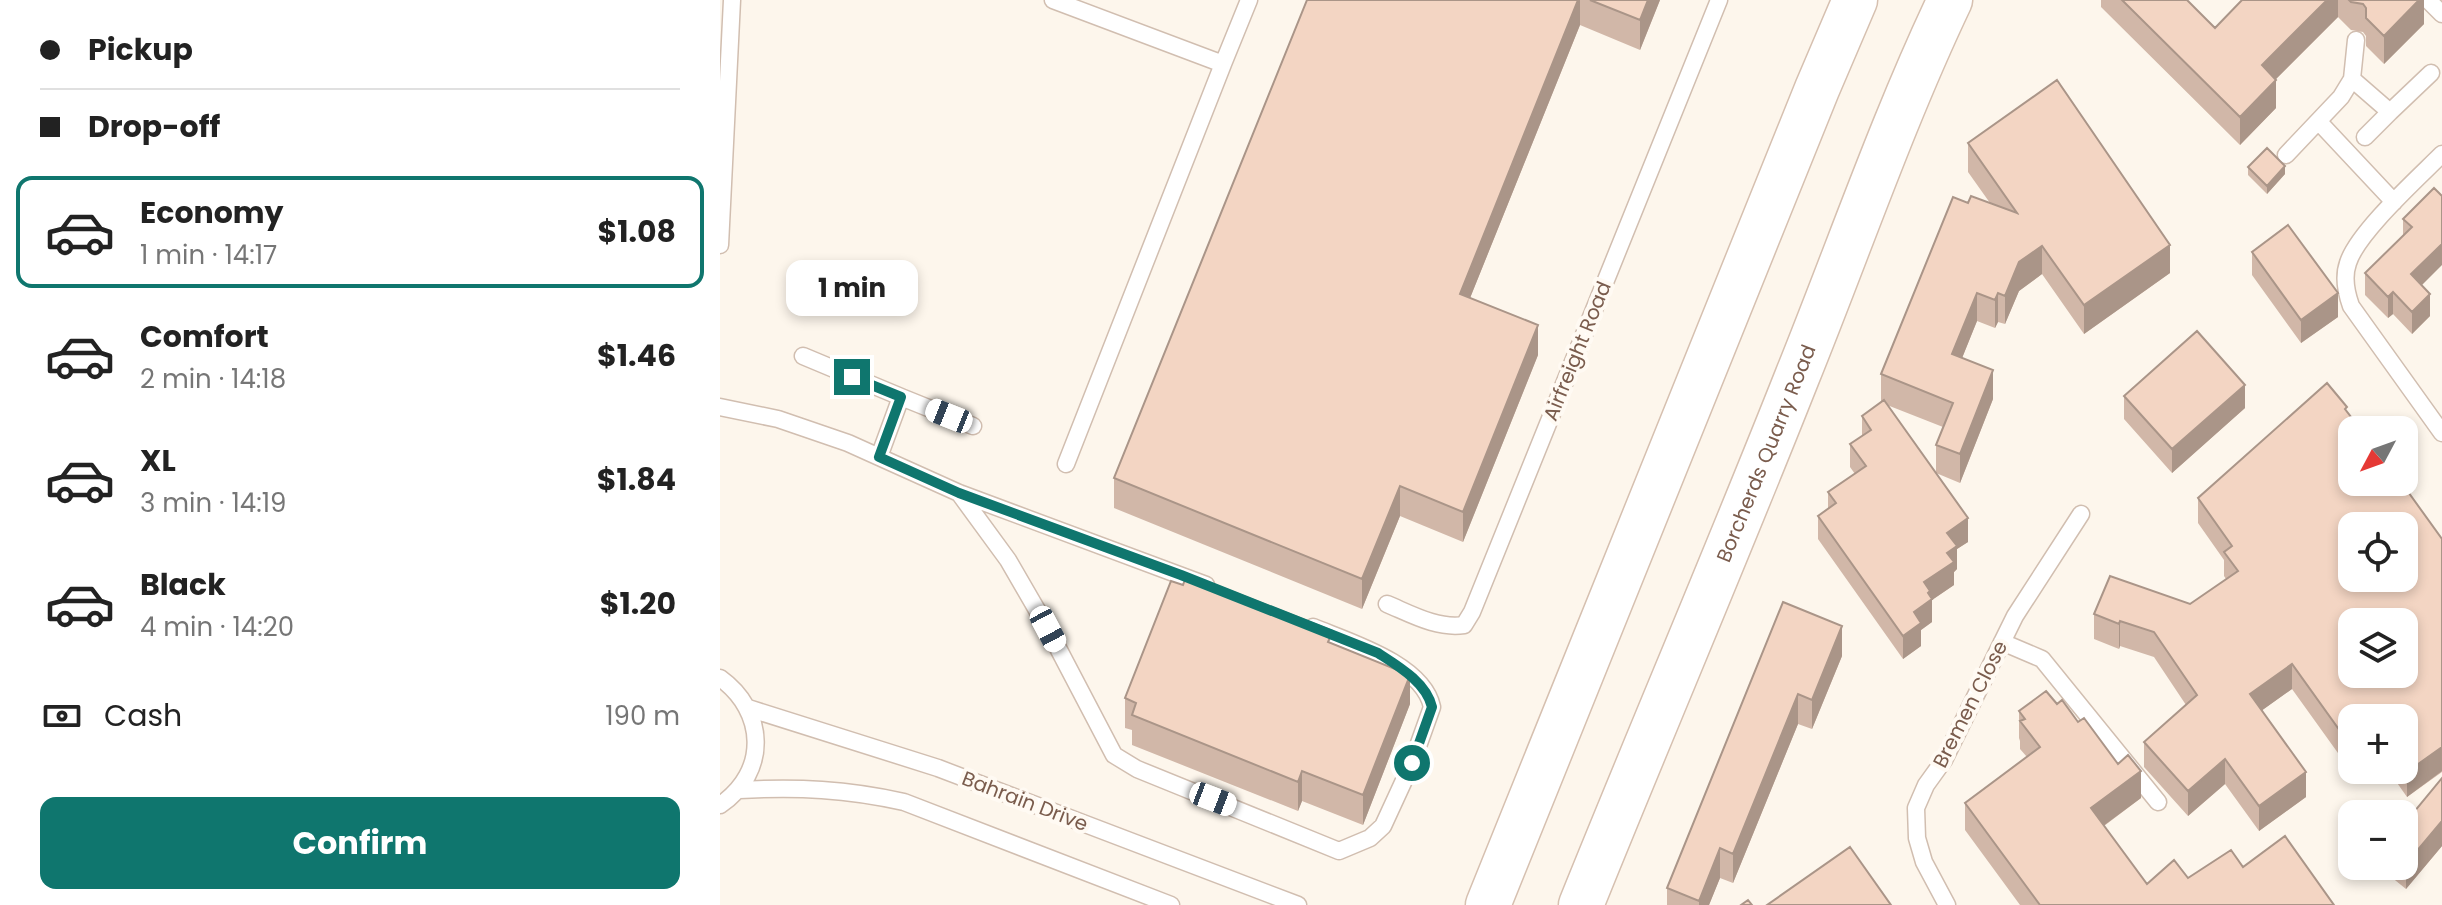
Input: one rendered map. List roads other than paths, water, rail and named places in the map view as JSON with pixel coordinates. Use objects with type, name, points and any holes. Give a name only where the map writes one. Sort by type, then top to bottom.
[{"type":"main road","points":[[1488,905],[1855,0]]},
{"type":"main road","name":"Borcherds Quarry Road","points":[[1581,905],[1756,480],[1894,128],[1950,0]]},
{"type":"lane","points":[[720,245],[732,0]]},
{"type":"lane","points":[[1053,0],[1223,64]]},
{"type":"lane","points":[[1066,464],[1249,0]]},
{"type":"lane","name":"Airfreight Road","points":[[1387,604],[1436,624],[1454,626],[1464,625],[1472,612],[1719,0]]},
{"type":"lane","points":[[2428,0],[2442,14]]},
{"type":"lane","points":[[2286,155],[2341,97],[2352,79],[2356,40]]},
{"type":"lane","points":[[2365,137],[2431,73]]},
{"type":"lane","points":[[2352,79],[2390,112]]},
{"type":"lane","points":[[2319,122],[2394,202]]},
{"type":"lane","points":[[2442,154],[2360,242],[2348,262],[2345,283],[2351,306],[2442,433]]},
{"type":"lane","points":[[803,356],[973,426]]},
{"type":"lane","points":[[879,457],[901,397]]},
{"type":"lane","points":[[720,407],[778,419],[848,443],[959,493],[1223,592]]},
{"type":"lane","points":[[959,493],[1008,560],[1114,755],[1137,769],[1339,851],[1370,838],[1383,826],[1412,763],[1432,707],[1425,690],[1378,653],[1293,619]]},
{"type":"lane","name":"Bremen Close","points":[[1947,905],[1924,862],[1917,838],[1916,808],[1926,785],[1944,760],[2015,616],[2081,514]]},
{"type":"lane","points":[[2002,642],[2042,659],[2158,802]]},
{"type":"lane","points":[[720,678],[735,689],[748,708],[755,728],[756,750],[750,771],[739,790],[720,805]]},
{"type":"lane","name":"Bahrain Drive","points":[[748,708],[938,768],[1298,905]]},
{"type":"lane","points":[[739,790],[816,788],[858,792],[904,802],[1171,905]]}]
